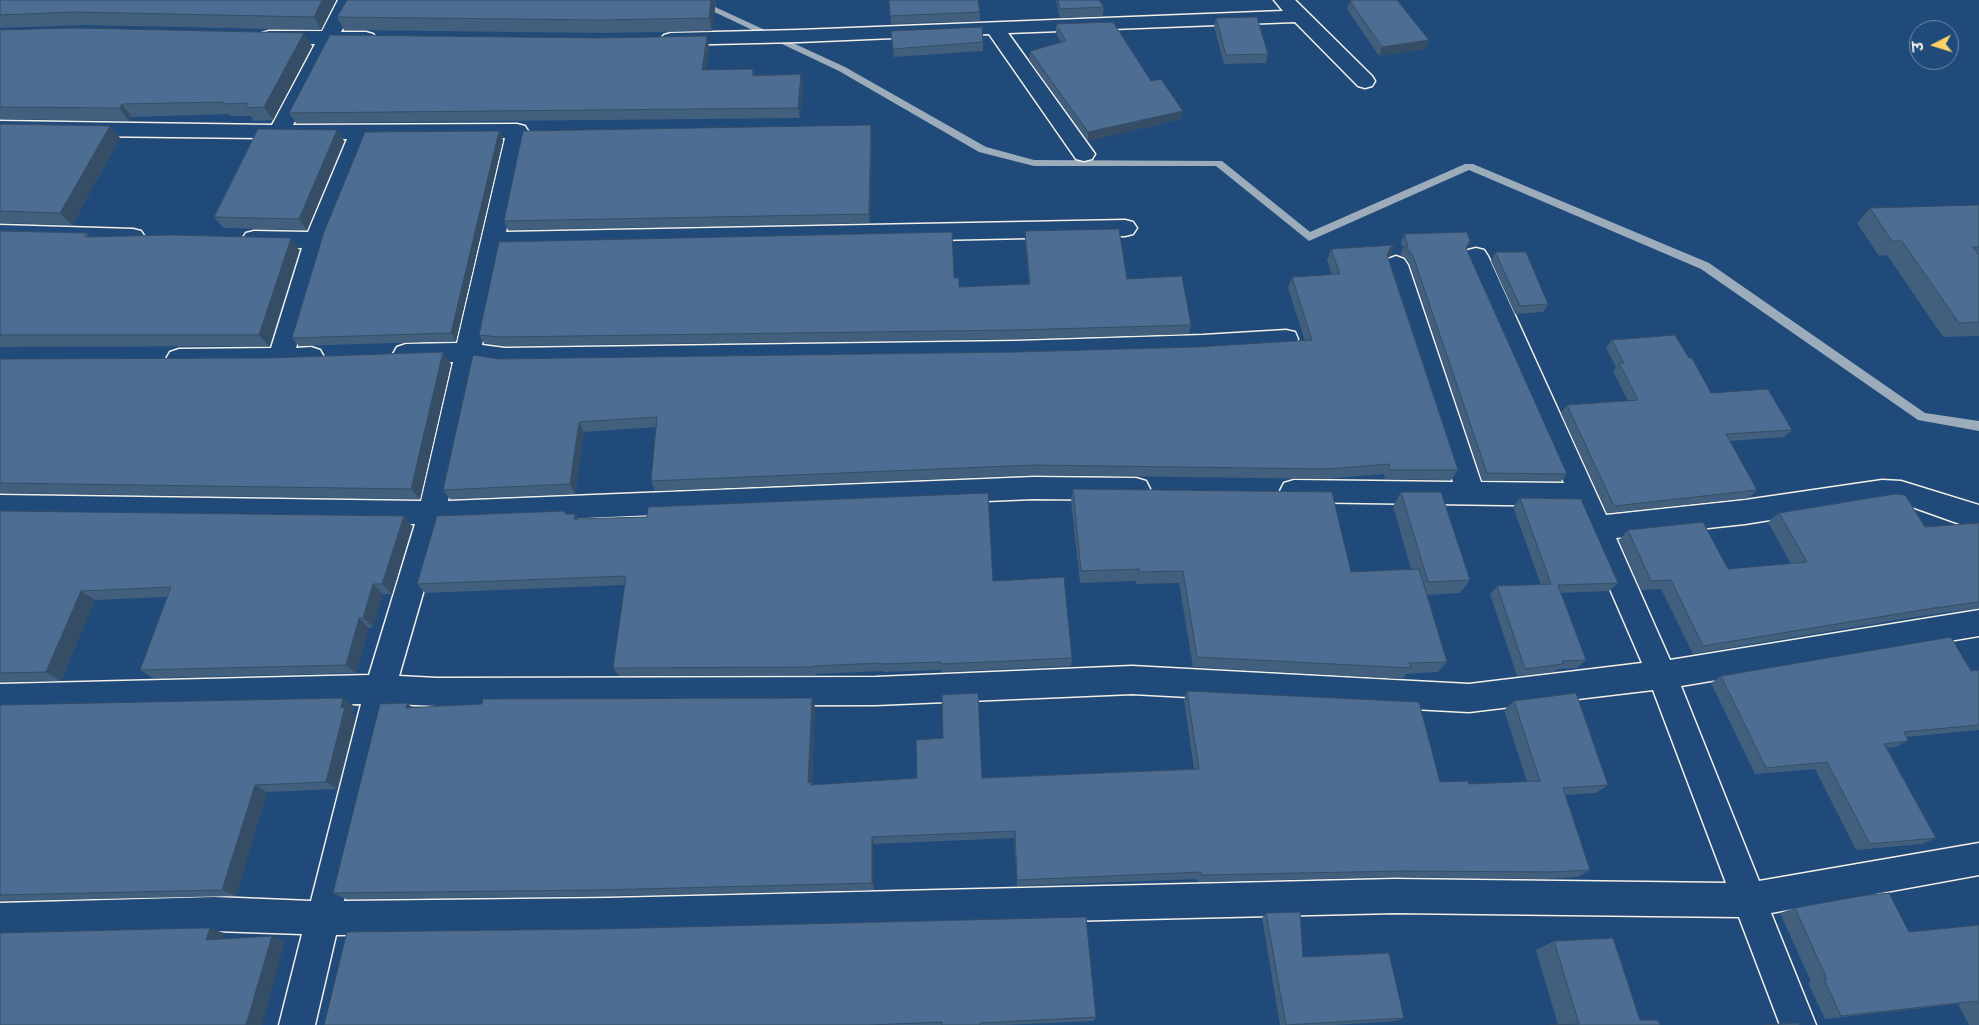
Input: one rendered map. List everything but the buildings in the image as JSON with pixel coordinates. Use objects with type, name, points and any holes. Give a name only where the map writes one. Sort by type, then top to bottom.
[{"type":"street","points":[[279,132],[348,0]]},
{"type":"street","points":[[1126,0],[1141,21]]},
{"type":"street","points":[[1284,0],[1365,81]]},
{"type":"street","points":[[653,40],[1300,16]]},
{"type":"street","points":[[994,27],[1084,154]]},
{"type":"street","points":[[253,36],[387,38]]},
{"type":"street","points":[[0,128],[279,132],[526,131],[492,241],[432,513],[380,689],[297,1025]]},
{"type":"street","points":[[280,358],[316,240],[361,132]]},
{"type":"street","points":[[492,241],[1125,228]]},
{"type":"street","points":[[0,233],[158,238]]},
{"type":"street","points":[[237,239],[316,240]]},
{"type":"street","points":[[1476,256],[1584,495],[1662,675],[1798,1025]]},
{"type":"street","points":[[1396,265],[1471,494]]},
{"type":"street","points":[[379,355],[468,352],[505,358],[1016,351],[1203,345],[1286,339]]},
{"type":"street","points":[[152,359],[330,357]]},
{"type":"street","points":[[0,507],[432,513],[1033,488],[1162,490]]},
{"type":"street","points":[[1272,491],[1584,495]]},
{"type":"street","points":[[1598,528],[1745,512],[1882,491],[1901,492],[1971,516],[1979,516]]},
{"type":"street","points":[[0,698],[380,689],[437,692],[876,691],[1132,680],[1469,698],[1662,675],[1979,623]]},
{"type":"street","points":[[0,920],[214,914],[324,918],[608,916],[1394,896],[1750,900],[1979,859]]},
{"type":"waterway","points":[[693,0],[842,69],[983,150],[1034,163],[1218,163],[1309,237],[1469,166],[1705,266],[1922,417],[1979,426]]}]
